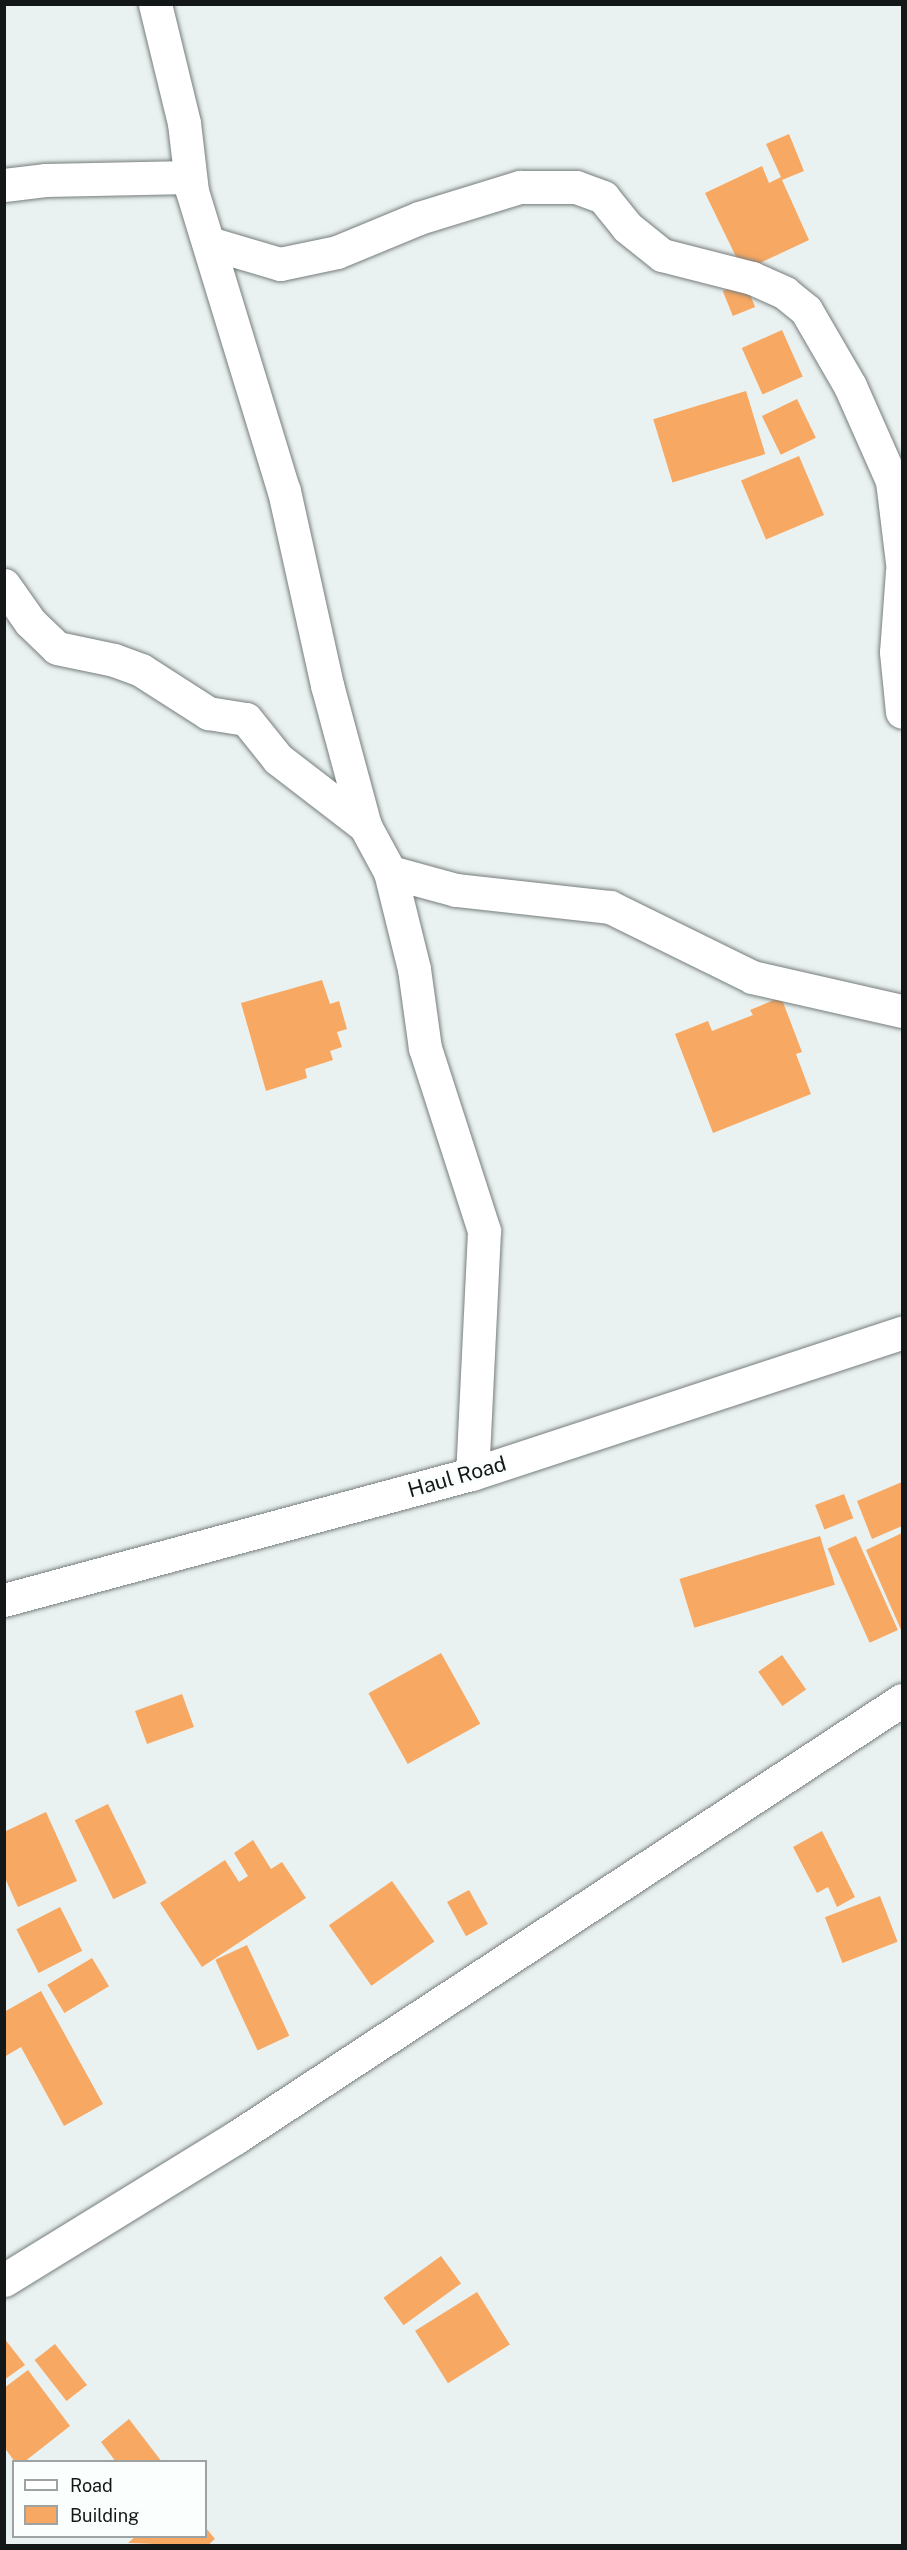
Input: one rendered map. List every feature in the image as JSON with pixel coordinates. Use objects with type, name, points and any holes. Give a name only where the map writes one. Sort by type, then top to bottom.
[{"type":"street","points":[[155,4],[184,123],[190,177],[284,491],[327,685],[365,826],[390,872],[414,969],[425,1048],[484,1231],[472,1474]]},
{"type":"street","points":[[4,185],[45,180],[190,177]]},
{"type":"street","points":[[209,243],[280,264],[337,252],[419,218],[520,187],[576,187],[603,197],[627,227],[662,255],[752,278],[785,293],[806,310],[850,386],[892,481],[903,563]]},
{"type":"street","points":[[903,571],[896,652],[903,712]]},
{"type":"street","points":[[4,585],[30,621],[57,648],[114,660],[141,670],[208,713],[246,719],[278,759],[365,826]]},
{"type":"street","points":[[390,872],[456,890],[610,907],[752,977],[792,989],[903,1011]]},
{"type":"street","name":"Haul Road","points":[[4,1600],[472,1474],[903,1333]]},
{"type":"street","points":[[4,2280],[235,2138],[850,1737],[903,1700]]},
{"type":"building","points":[[789,134],[804,171],[782,180],[809,240],[743,271],[705,193],[762,166],[769,183],[781,177],[766,144]]},
{"type":"building","points":[[745,282],[755,307],[733,316],[723,291]]},
{"type":"building","points":[[782,330],[803,377],[763,394],[742,348]]},
{"type":"building","points":[[746,391],[765,454],[673,482],[653,419]]},
{"type":"building","points":[[797,399],[816,438],[781,455],[762,416]]},
{"type":"building","points":[[799,456],[824,515],[766,540],[741,481]]},
{"type":"building","points":[[322,980],[330,1004],[339,1001],[347,1029],[337,1032],[342,1047],[330,1051],[333,1060],[305,1069],[307,1078],[266,1091],[241,1003]]},
{"type":"building","points":[[781,997],[802,1052],[796,1054],[811,1094],[713,1133],[675,1034],[708,1021],[712,1031],[753,1015],[750,1010]]},
{"type":"building","points":[[902,1482],[902,1526],[872,1539],[857,1501]]},
{"type":"building","points":[[844,1494],[853,1518],[824,1529],[815,1505]]},
{"type":"building","points":[[902,1533],[902,1632],[866,1550]]},
{"type":"building","points":[[820,1536],[835,1585],[694,1628],[679,1579]]},
{"type":"building","points":[[856,1536],[898,1630],[870,1643],[828,1549]]},
{"type":"building","points":[[441,1653],[480,1724],[408,1764],[368,1693]]},
{"type":"building","points":[[782,1655],[806,1689],[782,1706],[758,1672]]},
{"type":"building","points":[[182,1694],[194,1727],[147,1744],[135,1711]]},
{"type":"building","points":[[108,1804],[147,1883],[113,1899],[75,1820]]},
{"type":"building","points":[[46,1812],[77,1881],[18,1907],[4,1876],[4,1832]]},
{"type":"building","points":[[822,1831],[855,1897],[837,1907],[828,1887],[817,1893],[793,1847]]},
{"type":"building","points":[[253,1840],[271,1869],[282,1862],[306,1898],[202,1967],[160,1903],[225,1860],[239,1882],[248,1876],[234,1853]]},
{"type":"building","points":[[392,1881],[434,1942],[371,1986],[329,1925]]},
{"type":"building","points":[[469,1890],[488,1924],[466,1936],[447,1902]]},
{"type":"building","points":[[880,1896],[898,1942],[842,1963],[825,1917]]},
{"type":"building","points":[[60,1907],[82,1951],[39,1973],[16,1929]]},
{"type":"building","points":[[247,1945],[289,2036],[258,2050],[215,1960]]},
{"type":"building","points":[[92,1958],[109,1986],[64,2013],[47,1985]]},
{"type":"building","points":[[41,1991],[103,2104],[64,2126],[21,2047],[4,2057],[4,2012]]},
{"type":"building","points":[[441,2256],[461,2284],[404,2325],[384,2298]]},
{"type":"building","points":[[477,2292],[510,2345],[448,2383],[415,2331]]},
{"type":"building","points":[[4,2338],[25,2365],[4,2380]]},
{"type":"building","points":[[55,2344],[87,2385],[67,2401],[35,2360]]},
{"type":"building","points":[[28,2370],[70,2426],[27,2460],[14,2460],[4,2447],[4,2388]]},
{"type":"building","points":[[129,2419],[160,2460],[114,2460],[101,2442]]},
{"type":"building","points":[[207,2529],[215,2539],[207,2546],[128,2543],[134,2538],[207,2538]]}]
